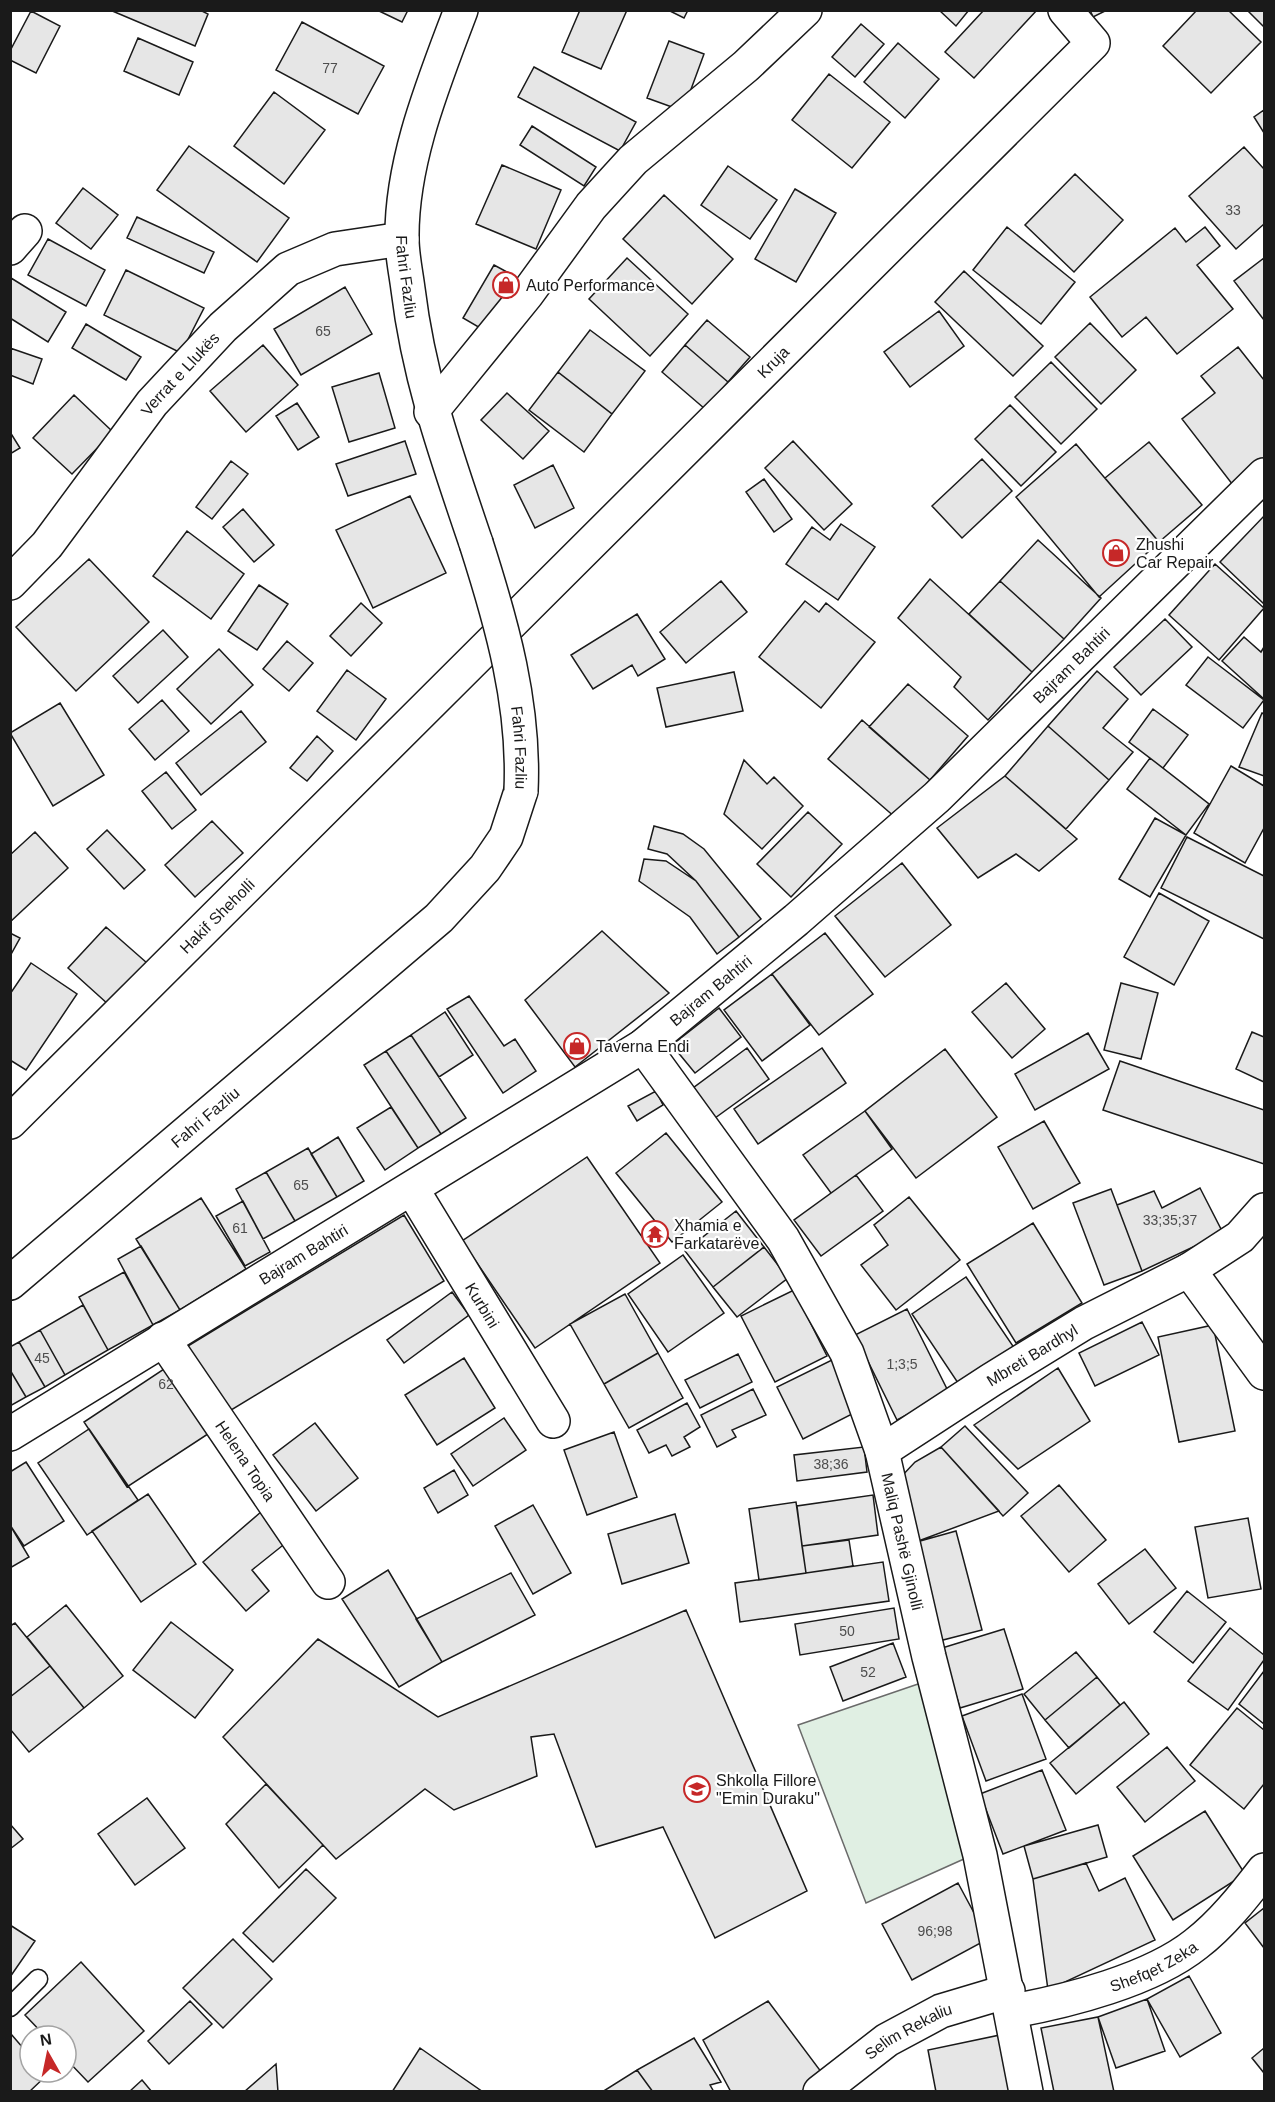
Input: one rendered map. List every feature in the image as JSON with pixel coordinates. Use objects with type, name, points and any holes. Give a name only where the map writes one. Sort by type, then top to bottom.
[{"type":"street","name":"Fahri Fazliu","points":[[10,1283],[439,918],[485,868],[506,837],[521,791],[523,755],[513,679],[502,626],[431,412],[415,341],[402,239],[411,164],[429,96],[461,10]]},
{"type":"street","points":[[431,412],[527,294],[598,198],[633,160],[746,66],[805,10]]},
{"type":"street","name":"Kruja","points":[[424,711],[1093,43],[1065,10]]},
{"type":"street","name":"Verrat e Llukës","points":[[10,583],[47,545],[152,403],[223,327],[288,269],[335,249],[402,239]]},
{"type":"street","name":"Bajram Bahtiri","points":[[10,1434],[643,1046],[796,920],[937,797],[1264,476]]},
{"type":"street","name":"Hakif Sheholli","points":[[10,1122],[424,711]]},
{"type":"street","name":"Maliq Pashë Gjinolli","points":[[643,1046],[783,1239],[847,1353],[882,1451],[929,1656],[980,1855],[1011,2001],[1026,2091]]},
{"type":"street","name":"Kurbini","points":[[412,1189],[553,1421]]},
{"type":"street","name":"Mbreti Bardhyl","points":[[882,1451],[1084,1323],[1189,1270],[1240,1237],[1264,1210]]},
{"type":"street","points":[[1189,1270],[1264,1373]]},
{"type":"street","name":"Helena Topia","points":[[163,1339],[328,1582]]},
{"type":"street","name":"Shefqet Zeka","points":[[1011,2001],[1109,1986],[1145,1973],[1196,1945],[1264,1870]]},
{"type":"street","name":"Selim Rekaliu","points":[[820,2091],[887,2040],[940,2011],[1011,2001]]},
{"type":"lane","points":[[10,2007],[38,1979]]},
{"type":"green space","points":[[921,1683],[975,1854],[866,1903],[798,1725]]},
{"type":"building","points":[[110,10],[200,10],[208,14],[195,46]]},
{"type":"building","points":[[377,10],[408,10],[402,22]]},
{"type":"building","points":[[580,10],[627,10],[601,69],[562,52]]},
{"type":"building","points":[[668,10],[688,10],[684,18]]},
{"type":"building","points":[[939,10],[969,10],[956,26]]},
{"type":"building","points":[[984,10],[1037,10],[974,78],[945,52]]},
{"type":"building","points":[[1090,10],[1107,10],[1093,17]]},
{"type":"building","points":[[1197,10],[1228,10],[1261,42],[1211,93],[1163,46]]},
{"type":"building","points":[[1247,10],[1264,10],[1264,27]]},
{"type":"building","points":[[31,11],[60,26],[36,73],[10,60],[10,51]]},
{"type":"building","points":[[302,22],[384,66],[358,114],[276,70]]},
{"type":"building","points":[[861,24],[884,44],[855,77],[832,57]]},
{"type":"building","points":[[138,38],[193,62],[179,95],[124,71]]},
{"type":"building","points":[[669,41],[704,54],[683,111],[647,98]]},
{"type":"building","points":[[898,43],[939,79],[905,118],[864,82]]},
{"type":"building","points":[[534,67],[636,122],[620,151],[518,97]]},
{"type":"building","points":[[829,74],[890,122],[852,168],[792,120]]},
{"type":"building","points":[[274,92],[325,130],[284,184],[234,146]]},
{"type":"building","points":[[1264,110],[1264,133],[1254,117]]},
{"type":"building","points":[[532,126],[596,167],[584,186],[520,145]]},
{"type":"building","points":[[189,146],[289,218],[257,262],[157,190]]},
{"type":"building","points":[[1244,147],[1264,169],[1264,224],[1236,249],[1189,196]]},
{"type":"building","points":[[502,165],[561,190],[536,249],[476,224]]},
{"type":"building","points":[[728,166],[777,200],[750,239],[701,205]]},
{"type":"building","points":[[1075,174],[1123,220],[1074,272],[1025,225]]},
{"type":"building","points":[[83,188],[118,215],[91,249],[56,223]]},
{"type":"building","points":[[795,189],[836,213],[796,282],[755,259]]},
{"type":"building","points":[[664,195],[733,259],[692,304],[623,239]]},
{"type":"building","points":[[137,217],[214,252],[204,273],[127,238]]},
{"type":"building","points":[[1007,227],[1075,282],[1041,324],[973,270]]},
{"type":"building","points":[[1205,227],[1220,246],[1197,265],[1233,309],[1177,354],[1146,317],[1122,337],[1090,297],[1175,228],[1186,242]]},
{"type":"building","points":[[48,239],[105,270],[86,306],[28,275]]},
{"type":"building","points":[[627,258],[688,314],[650,356],[589,299]]},
{"type":"building","points":[[1264,258],[1264,320],[1234,281]]},
{"type":"building","points":[[494,265],[518,278],[487,332],[463,318]]},
{"type":"building","points":[[126,270],[204,308],[181,353],[104,315]]},
{"type":"building","points":[[964,271],[1043,346],[1013,376],[935,302]]},
{"type":"building","points":[[11,278],[66,312],[48,342],[10,318]]},
{"type":"building","points":[[345,287],[372,334],[301,375],[274,329]]},
{"type":"building","points":[[939,311],[964,346],[910,387],[884,352]]},
{"type":"building","points":[[707,320],[750,357],[728,382],[685,345]]},
{"type":"building","points":[[1090,323],[1136,370],[1101,404],[1055,357]]},
{"type":"building","points":[[86,324],[141,357],[126,380],[72,348]]},
{"type":"building","points":[[590,330],[645,371],[612,414],[558,372]]},
{"type":"building","points":[[263,345],[298,385],[246,432],[210,391]]},
{"type":"building","points":[[685,345],[728,382],[705,409],[662,372]]},
{"type":"building","points":[[1238,347],[1264,380],[1264,467],[1236,489],[1182,419],[1215,393],[1201,376]]},
{"type":"building","points":[[10,348],[42,359],[33,384],[10,375]]},
{"type":"building","points":[[1051,362],[1097,409],[1061,444],[1015,397]]},
{"type":"building","points":[[558,372],[612,414],[584,452],[529,410]]},
{"type":"building","points":[[379,373],[395,428],[349,442],[332,387]]},
{"type":"building","points":[[507,393],[549,431],[523,459],[481,420]]},
{"type":"building","points":[[74,395],[113,432],[72,474],[33,438]]},
{"type":"building","points":[[297,403],[319,437],[298,450],[276,416]]},
{"type":"building","points":[[1010,405],[1056,452],[1021,486],[975,439]]},
{"type":"building","points":[[10,432],[20,448],[10,454]]},
{"type":"building","points":[[405,441],[416,474],[348,496],[336,464]]},
{"type":"building","points":[[793,441],[852,504],[824,530],[765,468]]},
{"type":"building","points":[[1149,442],[1202,505],[1159,542],[1105,478]]},
{"type":"building","points":[[1076,444],[1159,542],[1099,597],[1016,497]]},
{"type":"building","points":[[982,459],[1012,491],[962,538],[932,506]]},
{"type":"building","points":[[231,461],[248,474],[212,519],[196,507]]},
{"type":"building","points":[[553,465],[574,508],[535,528],[514,485]]},
{"type":"building","points":[[764,479],[792,519],[774,532],[746,492]]},
{"type":"building","points":[[410,496],[446,573],[373,608],[336,530]]},
{"type":"building","points":[[243,509],[274,545],[254,562],[223,527]]},
{"type":"building","points":[[1264,516],[1264,604],[1220,562]]},
{"type":"building","points":[[841,524],[875,547],[838,600],[786,564],[812,527],[830,540]]},
{"type":"building","points":[[187,531],[244,574],[211,619],[153,576]]},
{"type":"building","points":[[1038,540],[1101,598],[1064,639],[1000,581]]},
{"type":"building","points":[[89,559],[149,622],[76,691],[16,627]]},
{"type":"building","points":[[1215,564],[1264,608],[1219,660],[1169,615]]},
{"type":"building","points":[[930,579],[1032,672],[988,720],[954,687],[961,677],[898,618]]},
{"type":"building","points":[[721,581],[747,612],[686,663],[660,632]]},
{"type":"building","points":[[1000,581],[1064,639],[1032,672],[969,614]]},
{"type":"building","points":[[259,585],[288,604],[257,650],[228,631]]},
{"type":"building","points":[[805,601],[819,612],[826,603],[875,642],[821,708],[759,657]]},
{"type":"building","points":[[361,603],[382,623],[351,656],[330,636]]},
{"type":"building","points":[[637,614],[665,659],[638,676],[632,665],[593,689],[571,655]]},
{"type":"building","points":[[1165,619],[1192,647],[1141,695],[1114,667]]},
{"type":"building","points":[[163,630],[188,657],[138,703],[113,676]]},
{"type":"building","points":[[1244,637],[1261,652],[1264,647],[1264,699],[1222,661]]},
{"type":"building","points":[[287,641],[313,663],[289,691],[263,669]]},
{"type":"building","points":[[219,649],[253,685],[211,724],[177,689]]},
{"type":"building","points":[[1208,657],[1264,700],[1243,728],[1186,685]]},
{"type":"building","points":[[347,670],[386,699],[356,740],[317,711]]},
{"type":"building","points":[[1097,671],[1128,699],[1103,728],[1133,752],[1109,780],[1048,726]]},
{"type":"building","points":[[734,672],[743,711],[666,727],[657,688]]},
{"type":"building","points":[[908,684],[968,736],[930,780],[869,727]]},
{"type":"building","points":[[162,700],[189,731],[155,760],[129,729]]},
{"type":"building","points":[[60,703],[104,775],[53,806],[10,733]]},
{"type":"building","points":[[1153,709],[1188,735],[1163,768],[1129,742]]},
{"type":"building","points":[[241,711],[266,742],[201,795],[176,763]]},
{"type":"building","points":[[1262,713],[1264,714],[1264,776],[1239,767]]},
{"type":"building","points":[[862,720],[930,780],[896,818],[828,759]]},
{"type":"building","points":[[1048,726],[1109,780],[1066,829],[1005,776]]},
{"type":"building","points":[[317,736],[333,751],[307,781],[290,768]]},
{"type":"building","points":[[1150,758],[1209,804],[1186,835],[1127,789]]},
{"type":"building","points":[[744,760],[767,784],[774,777],[803,806],[762,849],[724,814]]},
{"type":"building","points":[[1231,766],[1264,786],[1264,828],[1245,863],[1194,833]]},
{"type":"building","points":[[166,772],[196,810],[172,829],[142,791]]},
{"type":"building","points":[[1005,776],[1077,839],[1039,871],[1016,854],[978,878],[937,828]]},
{"type":"building","points":[[808,812],[842,844],[791,897],[757,864]]},
{"type":"building","points":[[1155,818],[1186,835],[1150,897],[1119,879]]},
{"type":"building","points":[[212,821],[243,853],[195,897],[165,865]]},
{"type":"building","points":[[654,826],[683,834],[704,849],[761,919],[739,937],[696,881],[667,854],[648,849]]},
{"type":"building","points":[[107,830],[145,870],[124,889],[87,849]]},
{"type":"building","points":[[35,832],[68,868],[10,922],[10,855]]},
{"type":"building","points":[[1187,837],[1264,876],[1264,939],[1161,888]]},
{"type":"building","points":[[644,859],[666,861],[696,881],[739,937],[717,954],[690,917],[639,881]]},
{"type":"building","points":[[902,863],[951,925],[885,977],[835,916]]},
{"type":"building","points":[[1159,893],[1209,921],[1174,985],[1124,957]]},
{"type":"building","points":[[106,927],[147,963],[109,1005],[68,968]]},
{"type":"building","points":[[602,931],[669,993],[575,1067],[525,1000]]},
{"type":"building","points":[[10,933],[20,938],[10,956]]},
{"type":"building","points":[[825,933],[873,994],[819,1035],[772,974]]},
{"type":"building","points":[[31,963],[77,994],[26,1070],[10,1060],[10,994]]},
{"type":"building","points":[[772,974],[810,1025],[762,1061],[724,1010]]},
{"type":"building","points":[[1006,983],[1045,1029],[1012,1058],[972,1012]]},
{"type":"building","points":[[1121,983],[1158,993],[1141,1059],[1104,1050]]},
{"type":"building","points":[[469,996],[504,1046],[515,1039],[536,1071],[503,1093],[447,1009]]},
{"type":"building","points":[[719,1008],[741,1037],[695,1073],[672,1045]]},
{"type":"building","points":[[445,1012],[473,1055],[439,1077],[411,1035]]},
{"type":"building","points":[[1252,1032],[1264,1037],[1264,1082],[1236,1069]]},
{"type":"building","points":[[1088,1033],[1109,1069],[1035,1110],[1015,1074]]},
{"type":"building","points":[[411,1035],[466,1118],[441,1134],[386,1051]]},
{"type":"building","points":[[747,1048],[769,1079],[715,1118],[693,1088]]},
{"type":"building","points":[[822,1048],[846,1083],[758,1144],[734,1109]]},
{"type":"building","points":[[945,1049],[997,1117],[916,1178],[865,1111]]},
{"type":"building","points":[[386,1051],[441,1134],[418,1148],[364,1065]]},
{"type":"building","points":[[1120,1061],[1264,1110],[1264,1164],[1103,1110]]},
{"type":"building","points":[[656,1091],[663,1105],[637,1121],[628,1106]]},
{"type":"building","points":[[391,1107],[418,1148],[385,1170],[357,1128]]},
{"type":"building","points":[[865,1111],[892,1149],[831,1193],[803,1155]]},
{"type":"building","points":[[1044,1121],[1080,1183],[1033,1209],[998,1147]]},
{"type":"building","points":[[666,1133],[722,1202],[672,1242],[616,1173]]},
{"type":"building","points":[[338,1137],[364,1181],[337,1197],[311,1154]]},
{"type":"building","points":[[308,1148],[337,1197],[295,1221],[266,1172]]},
{"type":"building","points":[[587,1157],[660,1263],[535,1348],[462,1241]]},
{"type":"building","points":[[266,1172],[295,1221],[263,1239],[236,1189]]},
{"type":"building","points":[[856,1175],[883,1211],[821,1256],[794,1220]]},
{"type":"building","points":[[1200,1188],[1223,1233],[1142,1271],[1117,1205],[1154,1191],[1162,1208]]},
{"type":"building","points":[[1111,1189],[1142,1271],[1104,1285],[1073,1203]]},
{"type":"building","points":[[909,1197],[960,1260],[896,1310],[861,1265],[888,1245],[874,1225]]},
{"type":"building","points":[[201,1198],[246,1269],[180,1310],[136,1239]]},
{"type":"building","points":[[243,1201],[270,1252],[245,1266],[216,1216]]},
{"type":"building","points":[[736,1211],[764,1247],[713,1287],[685,1251]]},
{"type":"building","points":[[404,1215],[444,1281],[223,1415],[183,1349]]},
{"type":"building","points":[[1033,1223],[1082,1303],[1016,1343],[967,1264]]},
{"type":"building","points":[[141,1246],[180,1310],[153,1325],[118,1259]]},
{"type":"building","points":[[764,1247],[788,1278],[737,1317],[713,1287]]},
{"type":"building","points":[[683,1255],[724,1313],[668,1352],[628,1294]]},
{"type":"building","points":[[124,1272],[153,1325],[108,1350],[79,1297]]},
{"type":"building","points":[[966,1277],[1017,1352],[962,1389],[912,1314]]},
{"type":"building","points":[[794,1290],[827,1356],[775,1382],[741,1316]]},
{"type":"building","points":[[452,1292],[469,1315],[404,1363],[387,1340]]},
{"type":"building","points":[[625,1294],[658,1353],[604,1384],[570,1324]]},
{"type":"building","points":[[83,1305],[108,1350],[65,1375],[40,1330]]},
{"type":"building","points":[[907,1309],[949,1393],[897,1420],[855,1335]]},
{"type":"building","points":[[1142,1322],[1159,1355],[1095,1386],[1079,1353]]},
{"type":"building","points":[[1213,1325],[1235,1431],[1179,1442],[1158,1337]]},
{"type":"building","points":[[40,1330],[65,1375],[45,1387],[19,1342]]},
{"type":"building","points":[[19,1342],[45,1387],[26,1397],[10,1370],[10,1347]]},
{"type":"building","points":[[658,1353],[683,1398],[629,1428],[604,1384]]},
{"type":"building","points":[[738,1354],[752,1382],[700,1408],[685,1380]]},
{"type":"building","points":[[464,1358],[495,1408],[437,1445],[405,1395]]},
{"type":"building","points":[[834,1359],[860,1410],[803,1439],[777,1387]]},
{"type":"building","points":[[170,1365],[214,1430],[127,1487],[84,1422]]},
{"type":"building","points":[[1058,1368],[1090,1421],[1018,1469],[974,1425]]},
{"type":"building","points":[[10,1370],[26,1397],[10,1406]]},
{"type":"building","points":[[753,1389],[766,1415],[732,1430],[736,1437],[717,1447],[701,1415]]},
{"type":"building","points":[[687,1403],[700,1427],[684,1437],[690,1447],[672,1456],[666,1445],[649,1453],[637,1430]]},
{"type":"building","points":[[504,1418],[526,1450],[473,1486],[451,1454]]},
{"type":"building","points":[[315,1423],[358,1478],[316,1511],[273,1455]]},
{"type":"building","points":[[965,1426],[1028,1493],[1003,1516],[941,1447]]},
{"type":"building","points":[[89,1429],[138,1500],[87,1535],[38,1463]]},
{"type":"building","points":[[614,1432],[637,1497],[587,1515],[564,1450]]},
{"type":"building","points":[[864,1447],[867,1472],[797,1481],[794,1455]]},
{"type":"building","points":[[941,1447],[999,1511],[913,1543],[900,1478],[915,1462]]},
{"type":"building","points":[[26,1462],[64,1521],[24,1546],[10,1525],[10,1472]]},
{"type":"building","points":[[454,1470],[468,1495],[438,1513],[424,1488]]},
{"type":"building","points":[[1059,1485],[1106,1540],[1069,1572],[1021,1516]]},
{"type":"building","points":[[148,1494],[196,1564],[141,1602],[92,1531]]},
{"type":"building","points":[[873,1495],[878,1535],[802,1546],[797,1506]]},
{"type":"building","points":[[796,1502],[806,1573],[759,1580],[749,1509]]},
{"type":"building","points":[[533,1505],[571,1573],[533,1594],[495,1526]]},
{"type":"building","points":[[262,1511],[287,1542],[252,1570],[269,1591],[246,1611],[203,1562]]},
{"type":"building","points":[[675,1514],[689,1563],[622,1584],[608,1534]]},
{"type":"building","points":[[1248,1518],[1261,1589],[1208,1598],[1195,1527]]},
{"type":"building","points":[[10,1525],[29,1557],[10,1568]]},
{"type":"building","points":[[956,1531],[982,1630],[939,1641],[913,1543]]},
{"type":"building","points":[[849,1540],[853,1566],[806,1573],[802,1546]]},
{"type":"building","points":[[1145,1549],[1176,1588],[1129,1624],[1098,1584]]},
{"type":"building","points":[[883,1562],[889,1601],[740,1622],[735,1583]]},
{"type":"building","points":[[388,1570],[442,1662],[399,1687],[342,1599]]},
{"type":"building","points":[[511,1573],[535,1615],[442,1662],[416,1619]]},
{"type":"building","points":[[1187,1591],[1226,1622],[1193,1663],[1154,1632]]},
{"type":"building","points":[[66,1605],[123,1676],[84,1708],[27,1637]]},
{"type":"building","points":[[894,1608],[899,1639],[800,1655],[795,1624]]},
{"type":"building","points":[[686,1610],[807,1891],[715,1938],[663,1827],[596,1847],[554,1734],[531,1737],[537,1776],[454,1810],[425,1789],[336,1859],[223,1737],[318,1639],[438,1717]]},
{"type":"building","points":[[171,1622],[233,1670],[195,1718],[133,1670]]},
{"type":"building","points":[[15,1623],[50,1666],[10,1697],[10,1626]]},
{"type":"building","points":[[1230,1628],[1264,1655],[1264,1660],[1228,1710],[1188,1681]]},
{"type":"building","points":[[1004,1629],[1023,1689],[960,1708],[942,1648]]},
{"type":"building","points":[[893,1643],[906,1677],[843,1701],[830,1667]]},
{"type":"building","points":[[1076,1652],[1097,1677],[1045,1720],[1024,1694]]},
{"type":"building","points":[[50,1666],[84,1708],[29,1752],[10,1729],[10,1697]]},
{"type":"building","points":[[1264,1671],[1264,1724],[1239,1704]]},
{"type":"building","points":[[1097,1677],[1120,1705],[1069,1748],[1045,1720]]},
{"type":"building","points":[[1022,1694],[1046,1759],[986,1781],[962,1716]]},
{"type":"building","points":[[1124,1702],[1149,1734],[1076,1794],[1050,1763]]},
{"type":"building","points":[[1237,1708],[1264,1730],[1264,1784],[1244,1809],[1190,1765]]},
{"type":"building","points":[[1167,1747],[1195,1781],[1145,1822],[1117,1787]]},
{"type":"building","points":[[1042,1770],[1066,1830],[1003,1854],[980,1794]]},
{"type":"building","points":[[266,1784],[323,1845],[279,1888],[226,1824]]},
{"type":"building","points":[[147,1798],[185,1848],[135,1885],[98,1834]]},
{"type":"building","points":[[1205,1811],[1245,1874],[1173,1920],[1133,1856]]},
{"type":"building","points":[[10,1824],[23,1839],[10,1849]]},
{"type":"building","points":[[1098,1825],[1107,1857],[1033,1879],[1024,1846]]},
{"type":"building","points":[[1086,1863],[1099,1891],[1125,1878],[1155,1940],[1048,1990],[1033,1879]]},
{"type":"building","points":[[306,1869],[336,1898],[273,1962],[243,1933]]},
{"type":"building","points":[[958,1883],[988,1939],[912,1980],[882,1924]]},
{"type":"building","points":[[1264,1908],[1264,1948],[1245,1923]]},
{"type":"building","points":[[10,1925],[35,1941],[10,1977]]},
{"type":"building","points":[[233,1939],[272,1979],[223,2028],[183,1988]]},
{"type":"building","points":[[81,1962],[144,2031],[88,2082],[78,2072],[78,2024],[34,2024],[25,2015]]},
{"type":"building","points":[[1189,1976],[1221,2033],[1180,2057],[1147,1999]]},
{"type":"building","points":[[1147,1999],[1165,2051],[1116,2068],[1098,2017]]},
{"type":"building","points":[[190,2001],[212,2024],[169,2064],[148,2041]]},
{"type":"building","points":[[768,2001],[825,2077],[805,2092],[731,2092],[703,2040]]},
{"type":"building","points":[[1098,2017],[1114,2092],[1054,2092],[1041,2028]]},
{"type":"building","points":[[11,2034],[18,2042],[18,2084],[37,2084],[29,2092],[10,2092]]},
{"type":"building","points":[[1000,2035],[1012,2092],[936,2092],[928,2050]]},
{"type":"building","points":[[694,2038],[721,2082],[710,2085],[714,2092],[653,2092],[637,2070]]},
{"type":"building","points":[[420,2048],[483,2092],[392,2092]]},
{"type":"building","points":[[1264,2048],[1264,2073],[1252,2058]]},
{"type":"building","points":[[276,2064],[278,2092],[244,2092]]},
{"type":"building","points":[[637,2070],[653,2092],[602,2092]]},
{"type":"building","points":[[142,2080],[152,2092],[129,2092]]},
{"type":"place","name":"Auto Performance","points":[[506,285]]},
{"type":"place","name":"Zhushi Car Repair","points":[[1116,553]]},
{"type":"place","name":"Taverna Endi","points":[[577,1046]]},
{"type":"place","name":"Xhamia e Farkatarëve","points":[[655,1234]]},
{"type":"place","name":"Shkolla Fillore \"Emin Duraku\"","points":[[697,1789]]}]
